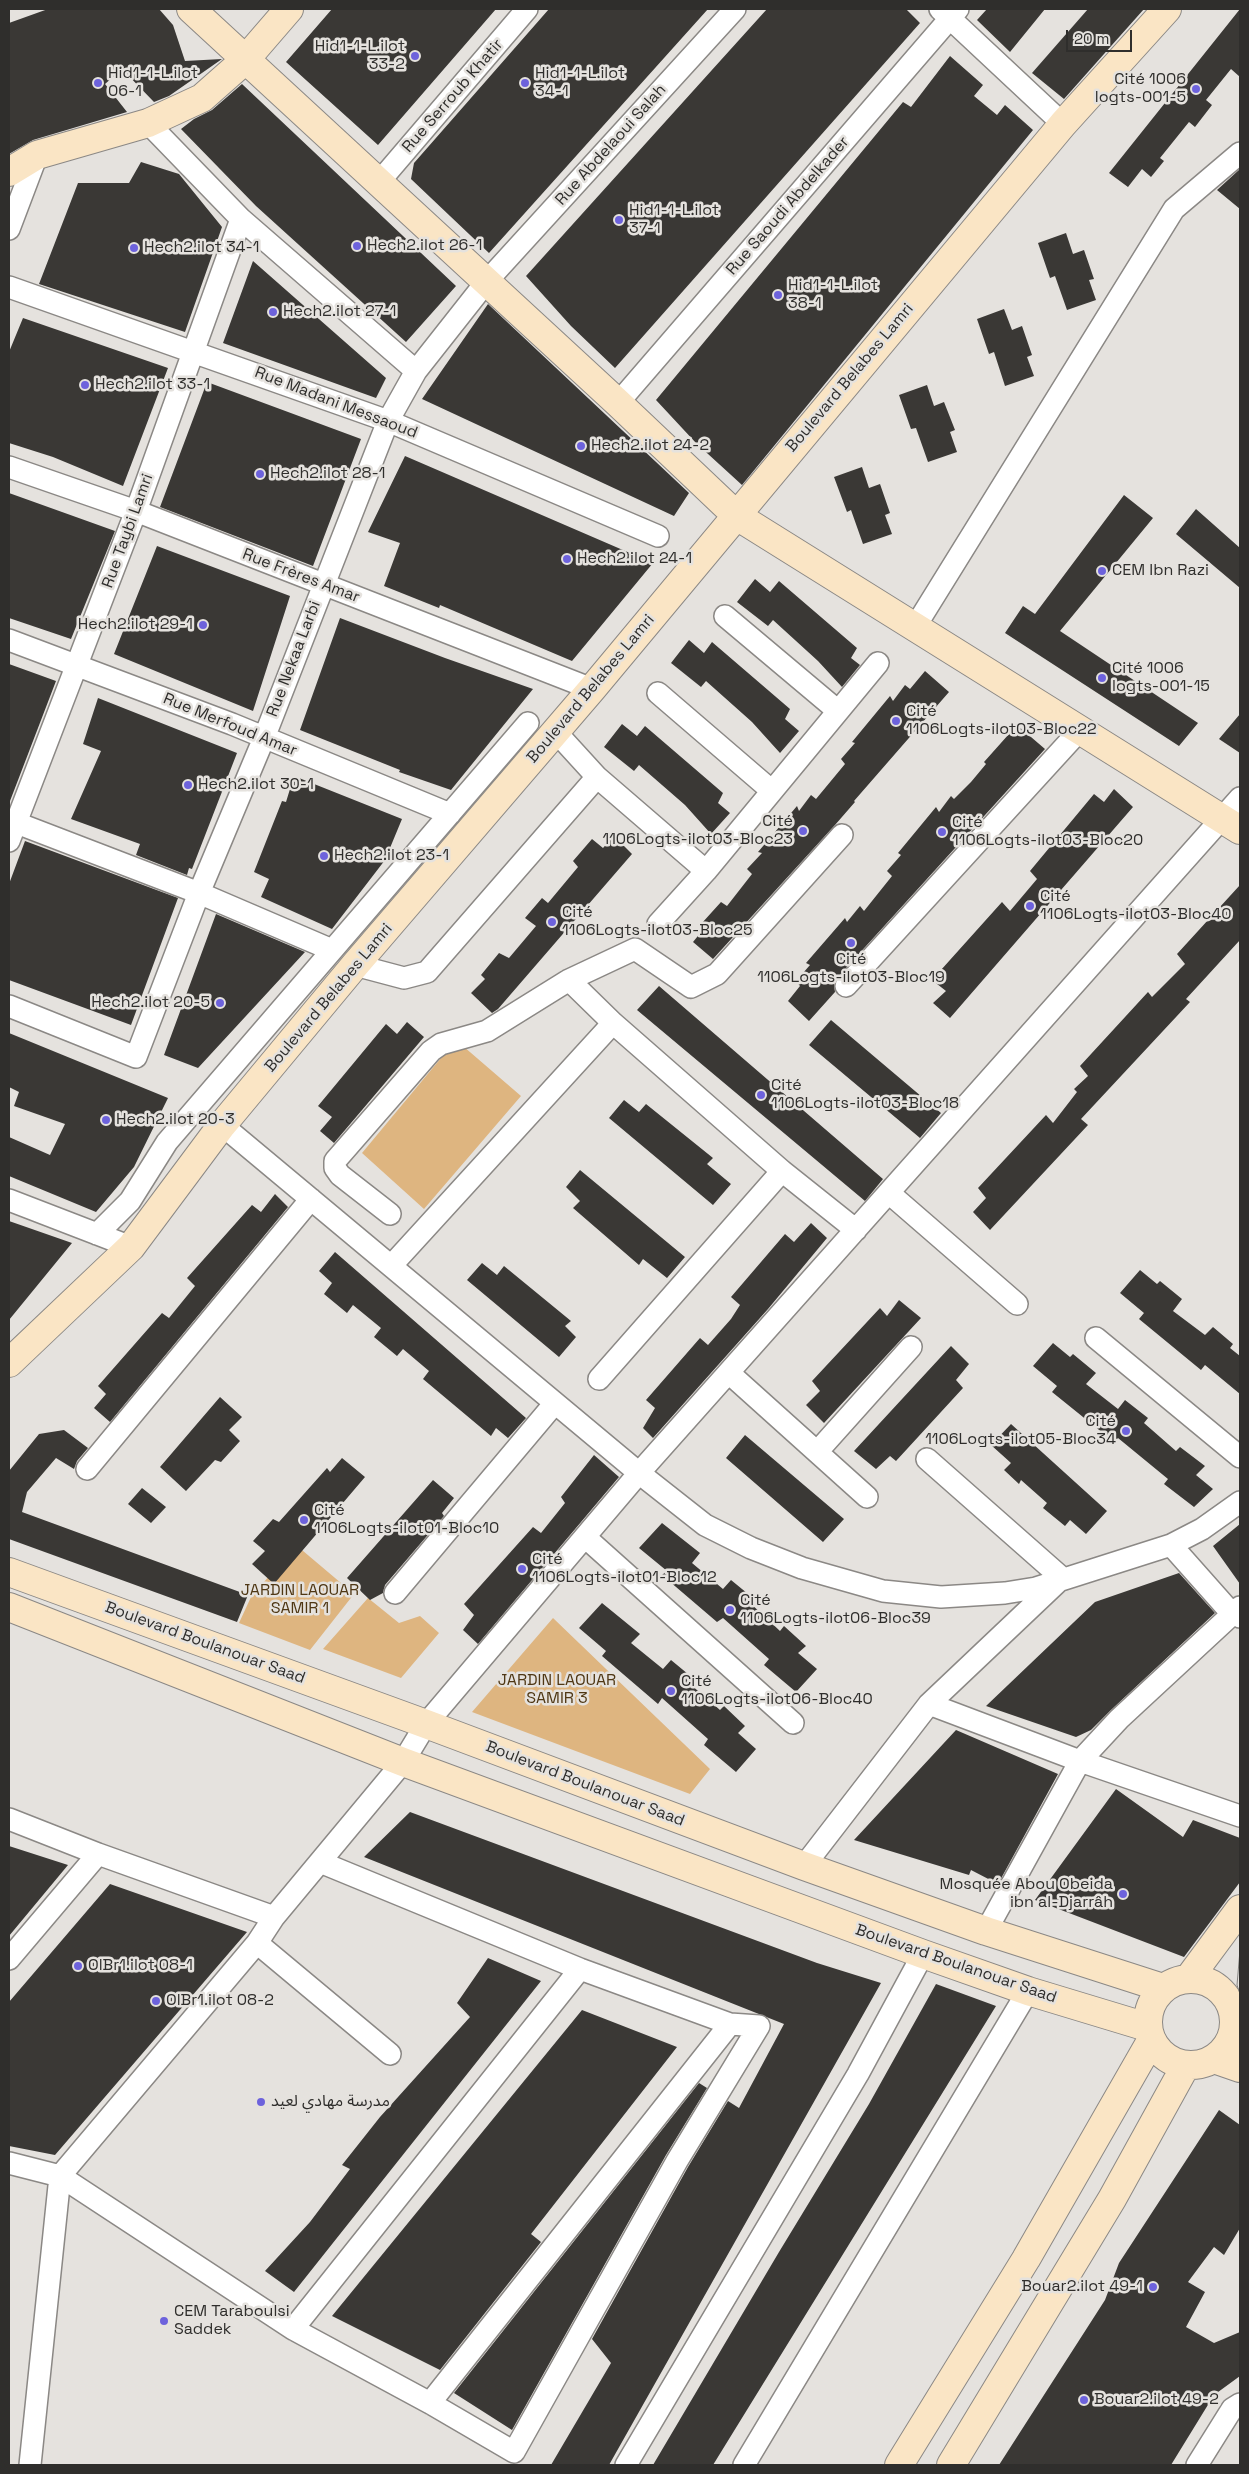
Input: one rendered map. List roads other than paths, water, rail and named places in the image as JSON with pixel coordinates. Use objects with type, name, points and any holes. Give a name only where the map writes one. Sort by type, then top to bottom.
[{"type":"main road","points":[[191,9],[618,402],[737,516],[1232,824]]},
{"type":"main road","points":[[9,172],[37,155],[148,123],[202,98],[245,60],[290,9]]},
{"type":"main road","name":"Boulevard Belabes Lamri","points":[[9,1363],[131,1247],[222,1125],[355,965],[592,689],[1063,124],[1167,9]]},
{"type":"main road","name":"Boulevard Boulanouar Saad","points":[[9,1572],[426,1724],[804,1866],[986,1931],[1163,1988]]},
{"type":"main road","name":"Boulevard Boulanouar Saad","points":[[9,1607],[403,1762],[923,1954],[1149,2034]]},
{"type":"main road","points":[[1189,1978],[1240,1909]]},
{"type":"main road","points":[[899,2465],[1026,2259],[1149,2034],[1148,2012],[1153,1999],[1163,1988],[1175,1981],[1189,1978],[1203,1980],[1216,1986],[1226,1996],[1236,2001],[1236,2038],[1214,2059],[1200,2064],[1186,2065],[1166,2057],[1149,2034]]},
{"type":"main road","points":[[1214,2059],[1240,2068]]},
{"type":"main road","points":[[951,2465],[1112,2199],[1186,2065]]},
{"type":"street","name":"Rue Serroub Khatir","points":[[379,182],[527,9]]},
{"type":"street","name":"Rue Abdelaoui Salah","points":[[487,281],[735,9]]},
{"type":"street","points":[[949,12],[1063,124]]},
{"type":"street","name":"Rue Saoudi Abdelkader","points":[[618,402],[949,12]]},
{"type":"street","points":[[148,123],[241,219],[416,371]]},
{"type":"street","points":[[915,626],[1174,209],[1240,153]]},
{"type":"street","points":[[9,229],[37,155]]},
{"type":"street","name":"Rue Taybi Lamri","points":[[11,828],[78,666],[136,512],[192,350],[241,219]]},
{"type":"street","name":"Rue Nekaa Larbi","points":[[9,1006],[136,1056],[199,893],[264,738],[322,584],[388,421],[416,371],[487,281]]},
{"type":"street","name":"Rue Madani Messaoud","points":[[9,287],[192,350],[388,421],[658,536]]},
{"type":"street","name":"Rue Frères Amar","points":[[9,467],[136,512],[592,689]]},
{"type":"street","points":[[725,616],[838,711]]},
{"type":"street","name":"Rue Merfoud Amar","points":[[9,640],[264,738],[450,814]]},
{"type":"street","points":[[658,924],[706,870],[878,663]]},
{"type":"street","points":[[658,693],[772,790]]},
{"type":"street","points":[[97,1234],[130,1201],[167,1142],[528,723]]},
{"type":"street","points":[[846,986],[1080,730]]},
{"type":"street","points":[[555,731],[597,777],[706,870]]},
{"type":"street","points":[[355,965],[404,978],[427,972],[597,777]]},
{"type":"street","points":[[30,2465],[60,2176],[257,1943],[274,1917],[403,1762],[426,1724],[639,1473],[889,1193],[1232,824],[1240,798]]},
{"type":"street","points":[[11,828],[199,893],[332,950]]},
{"type":"street","points":[[390,1214],[340,1175],[334,1168],[334,1161],[431,1051],[441,1044],[487,1031],[569,980],[635,949],[691,987],[717,974],[842,835]]},
{"type":"street","points":[[569,980],[613,1023],[782,1171],[856,1230]]},
{"type":"street","points":[[391,1266],[613,1023]]},
{"type":"street","points":[[222,1125],[639,1473],[705,1525],[751,1548],[802,1568],[883,1591],[941,1597],[1005,1593],[1036,1588],[1062,1578],[1171,1545],[1202,1529],[1240,1502]]},
{"type":"street","points":[[599,1379],[782,1171]]},
{"type":"street","points":[[889,1193],[1018,1304]]},
{"type":"street","points":[[87,1469],[311,1199]]},
{"type":"street","points":[[9,1200],[131,1247]]},
{"type":"street","points":[[1096,1338],[1240,1457]]},
{"type":"street","points":[[817,1452],[911,1347]]},
{"type":"street","points":[[729,1373],[867,1497]]},
{"type":"street","points":[[395,1593],[555,1403]]},
{"type":"street","points":[[927,1459],[1062,1578]]},
{"type":"street","points":[[585,1537],[792,1723]]},
{"type":"street","points":[[986,1931],[1080,1761],[1119,1719],[1238,1612],[1226,1607],[1171,1545]]},
{"type":"street","points":[[804,1866],[929,1704],[1062,1578]]},
{"type":"street","points":[[929,1704],[1080,1761],[1240,1816]]},
{"type":"street","points":[[9,1819],[98,1854],[274,1917]]},
{"type":"street","points":[[9,1960],[98,1854]]},
{"type":"street","points":[[9,2163],[60,2176],[293,2330],[430,2403],[514,2452],[677,2161],[760,2026],[730,2024],[580,1969],[320,1862]]},
{"type":"street","points":[[257,1943],[390,2054]]},
{"type":"street","points":[[626,2465],[858,2074],[923,1954]]},
{"type":"street","points":[[293,2330],[580,1969]]},
{"type":"street","points":[[744,2465],[1028,1991]]},
{"type":"street","points":[[430,2403],[730,2024]]},
{"type":"street","points":[[1197,2465],[1232,2409],[1240,2404]]},
{"type":"tram line","points":[[1240,1950],[1237,1985],[1240,1994]]},
{"type":"place","name":"Hid1-1-L.ilot 33-2","points":[[415,56]]},
{"type":"place","name":"Hid1-1-L.ilot 06-1","points":[[98,83]]},
{"type":"place","name":"Hid1-1-L.ilot 34-1","points":[[525,83]]},
{"type":"place","name":"Cité 1006 logts-001-5","points":[[1196,89]]},
{"type":"place","name":"Hid1-1-L.ilot 37-1","points":[[619,220]]},
{"type":"place","name":"Hech2.ilot 26-1","points":[[357,246]]},
{"type":"place","name":"Hech2.ilot 34-1","points":[[134,248]]},
{"type":"place","name":"Hid1-1-L.ilot 38-1","points":[[778,295]]},
{"type":"place","name":"Hech2.ilot 27-1","points":[[273,312]]},
{"type":"place","name":"Hech2.ilot 33-1","points":[[85,385]]},
{"type":"place","name":"Hech2.ilot 24-2","points":[[581,446]]},
{"type":"place","name":"Hech2.ilot 28-1","points":[[260,474]]},
{"type":"place","name":"Hech2.ilot 24-1","points":[[567,559]]},
{"type":"place","name":"CEM Ibn Razi","points":[[1102,571]]},
{"type":"place","name":"Hech2.ilot 29-1","points":[[203,625]]},
{"type":"place","name":"Cité 1006 logts-001-15","points":[[1102,678]]},
{"type":"place","name":"Cité 1106Logts-ilot03-Bloc22","points":[[896,721]]},
{"type":"place","name":"Hech2.ilot 30-1","points":[[188,785]]},
{"type":"place","name":"Cité 1106Logts-ilot03-Bloc23","points":[[803,831]]},
{"type":"place","name":"Cité 1106Logts-ilot03-Bloc20","points":[[942,832]]},
{"type":"place","name":"Hech2.ilot 23-1","points":[[324,856]]},
{"type":"place","name":"Cité 1106Logts-ilot03-Bloc40","points":[[1030,906]]},
{"type":"place","name":"Cité 1106Logts-ilot03-Bloc25","points":[[552,922]]},
{"type":"place","name":"Cité 1106Logts-ilot03-Bloc19","points":[[851,943]]},
{"type":"place","name":"Hech2.ilot 20-5","points":[[220,1003]]},
{"type":"place","name":"Cité 1106Logts-ilot03-Bloc18","points":[[761,1095]]},
{"type":"place","name":"Hech2.ilot 20-3","points":[[106,1120]]},
{"type":"place","name":"Cité 1106Logts-ilot05-Bloc34","points":[[1126,1431]]},
{"type":"place","name":"Cité 1106Logts-ilot01-Bloc10","points":[[304,1520]]},
{"type":"place","name":"Cité 1106Logts-ilot01-Bloc12","points":[[522,1569]]},
{"type":"place","name":"Cité 1106Logts-ilot06-Bloc39","points":[[730,1610]]},
{"type":"place","name":"Cité 1106Logts-ilot06-Bloc40","points":[[671,1691]]},
{"type":"place","name":"Mosquée Abou Obeida ibn al-Djarrâh","points":[[1123,1894]]},
{"type":"place","name":"OlBr1.ilot 08-1","points":[[78,1966]]},
{"type":"place","name":"OlBr1.ilot 08-2","points":[[156,2001]]},
{"type":"place","name":"مدرسة مهادي لعيد","points":[[261,2102]]},
{"type":"place","name":"Bouar2.ilot 49-1","points":[[1153,2287]]},
{"type":"place","name":"CEM Taraboulsi Saddek","points":[[164,2321]]},
{"type":"place","name":"Bouar2.ilot 49-2","points":[[1084,2400]]},
{"type":"park label","name":"JARDIN LAOUAR SAMIR 1","points":[[300,1600]]},
{"type":"park label","name":"JARDIN LAOUAR SAMIR 3","points":[[557,1690]]}]
